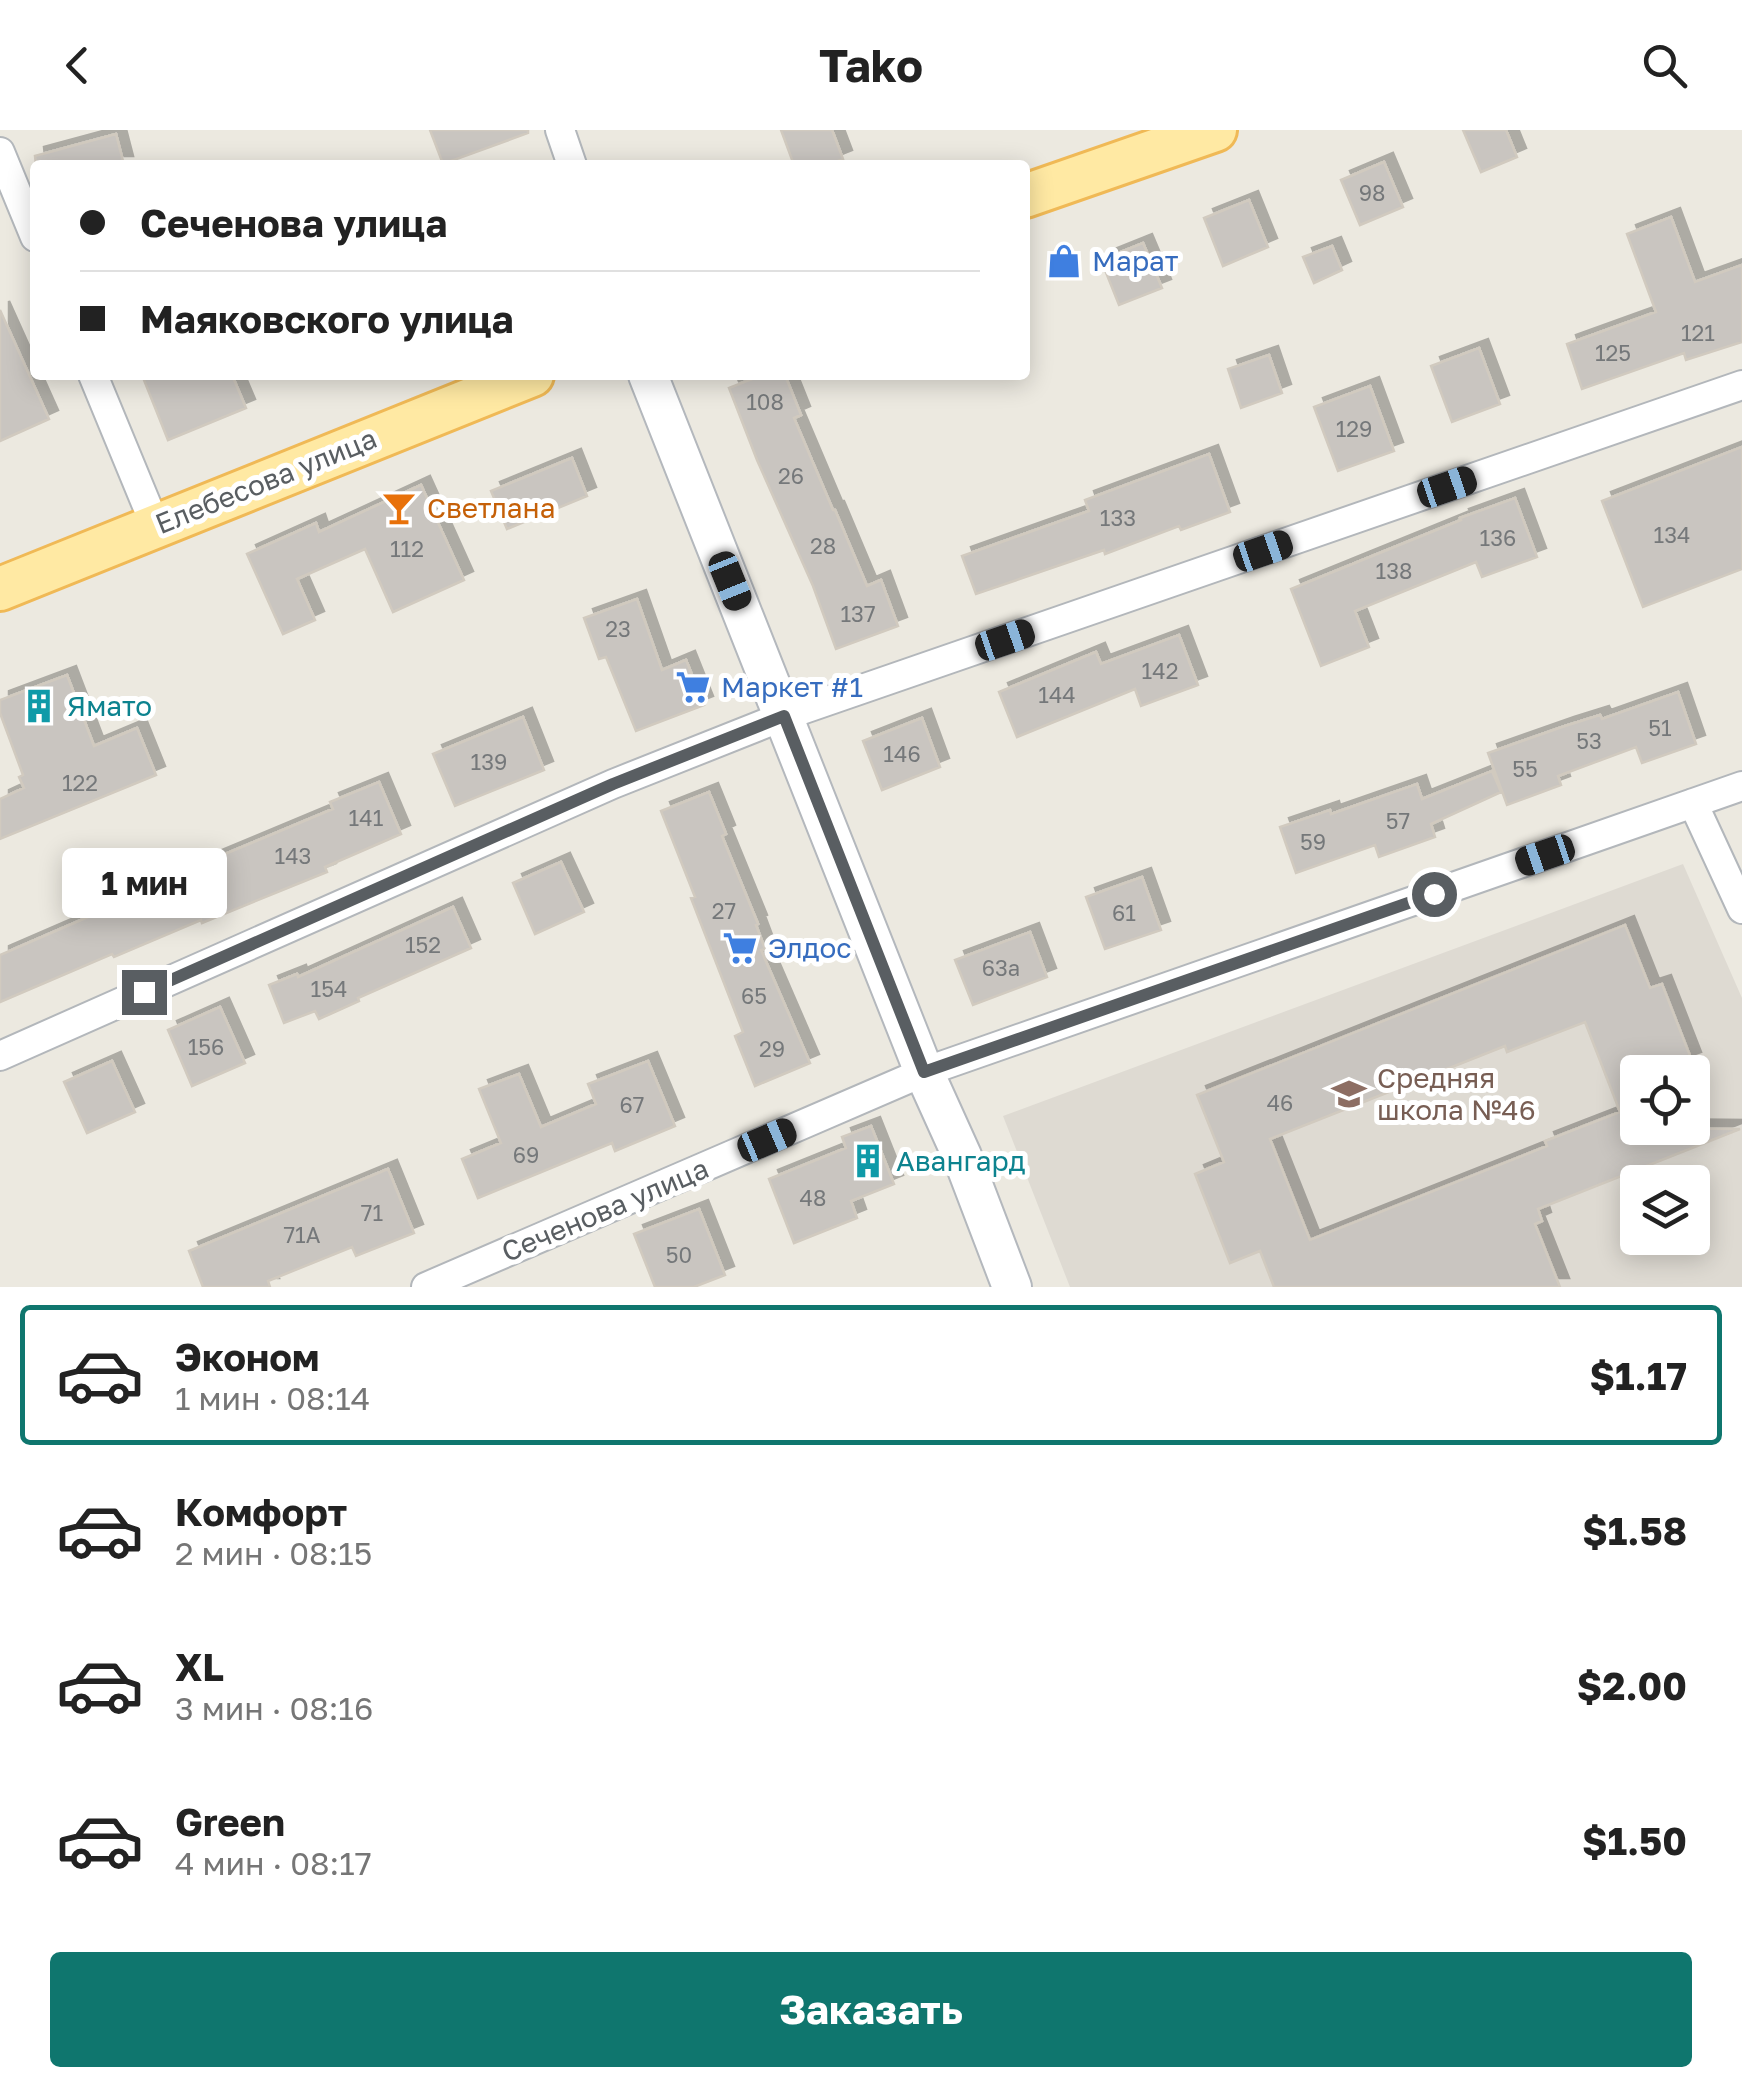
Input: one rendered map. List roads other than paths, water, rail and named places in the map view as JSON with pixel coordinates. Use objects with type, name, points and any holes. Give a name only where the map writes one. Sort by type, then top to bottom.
[{"type":"main road","points":[[1030,194],[1152,140],[1215,130]]},
{"type":"main road","name":"Елебесова улица","points":[[0,588],[519,380]]},
{"type":"street","points":[[560,130],[570,160]]},
{"type":"street","points":[[0,152],[30,224]]},
{"type":"street","points":[[94,380],[156,525]]},
{"type":"street","points":[[650,380],[1012,1287]]},
{"type":"street","points":[[0,1056],[613,784],[784,716],[1742,385]]},
{"type":"street","name":"Сеченова улица","points":[[426,1287],[924,1072],[1742,786]]},
{"type":"street","points":[[1693,804],[1742,908]]},
{"type":"place","name":"Марат","points":[[1064,261]]},
{"type":"place","name":"Светлана","points":[[399,508]]},
{"type":"place","name":"Маркет #1","points":[[693,687]]},
{"type":"place","name":"Ямато","points":[[39,706]]},
{"type":"place","name":"Элдос","points":[[740,948]]},
{"type":"place","name":"Средняя школа №46","points":[[1349,1094]]},
{"type":"place","name":"Авангард","points":[[868,1161]]}]
